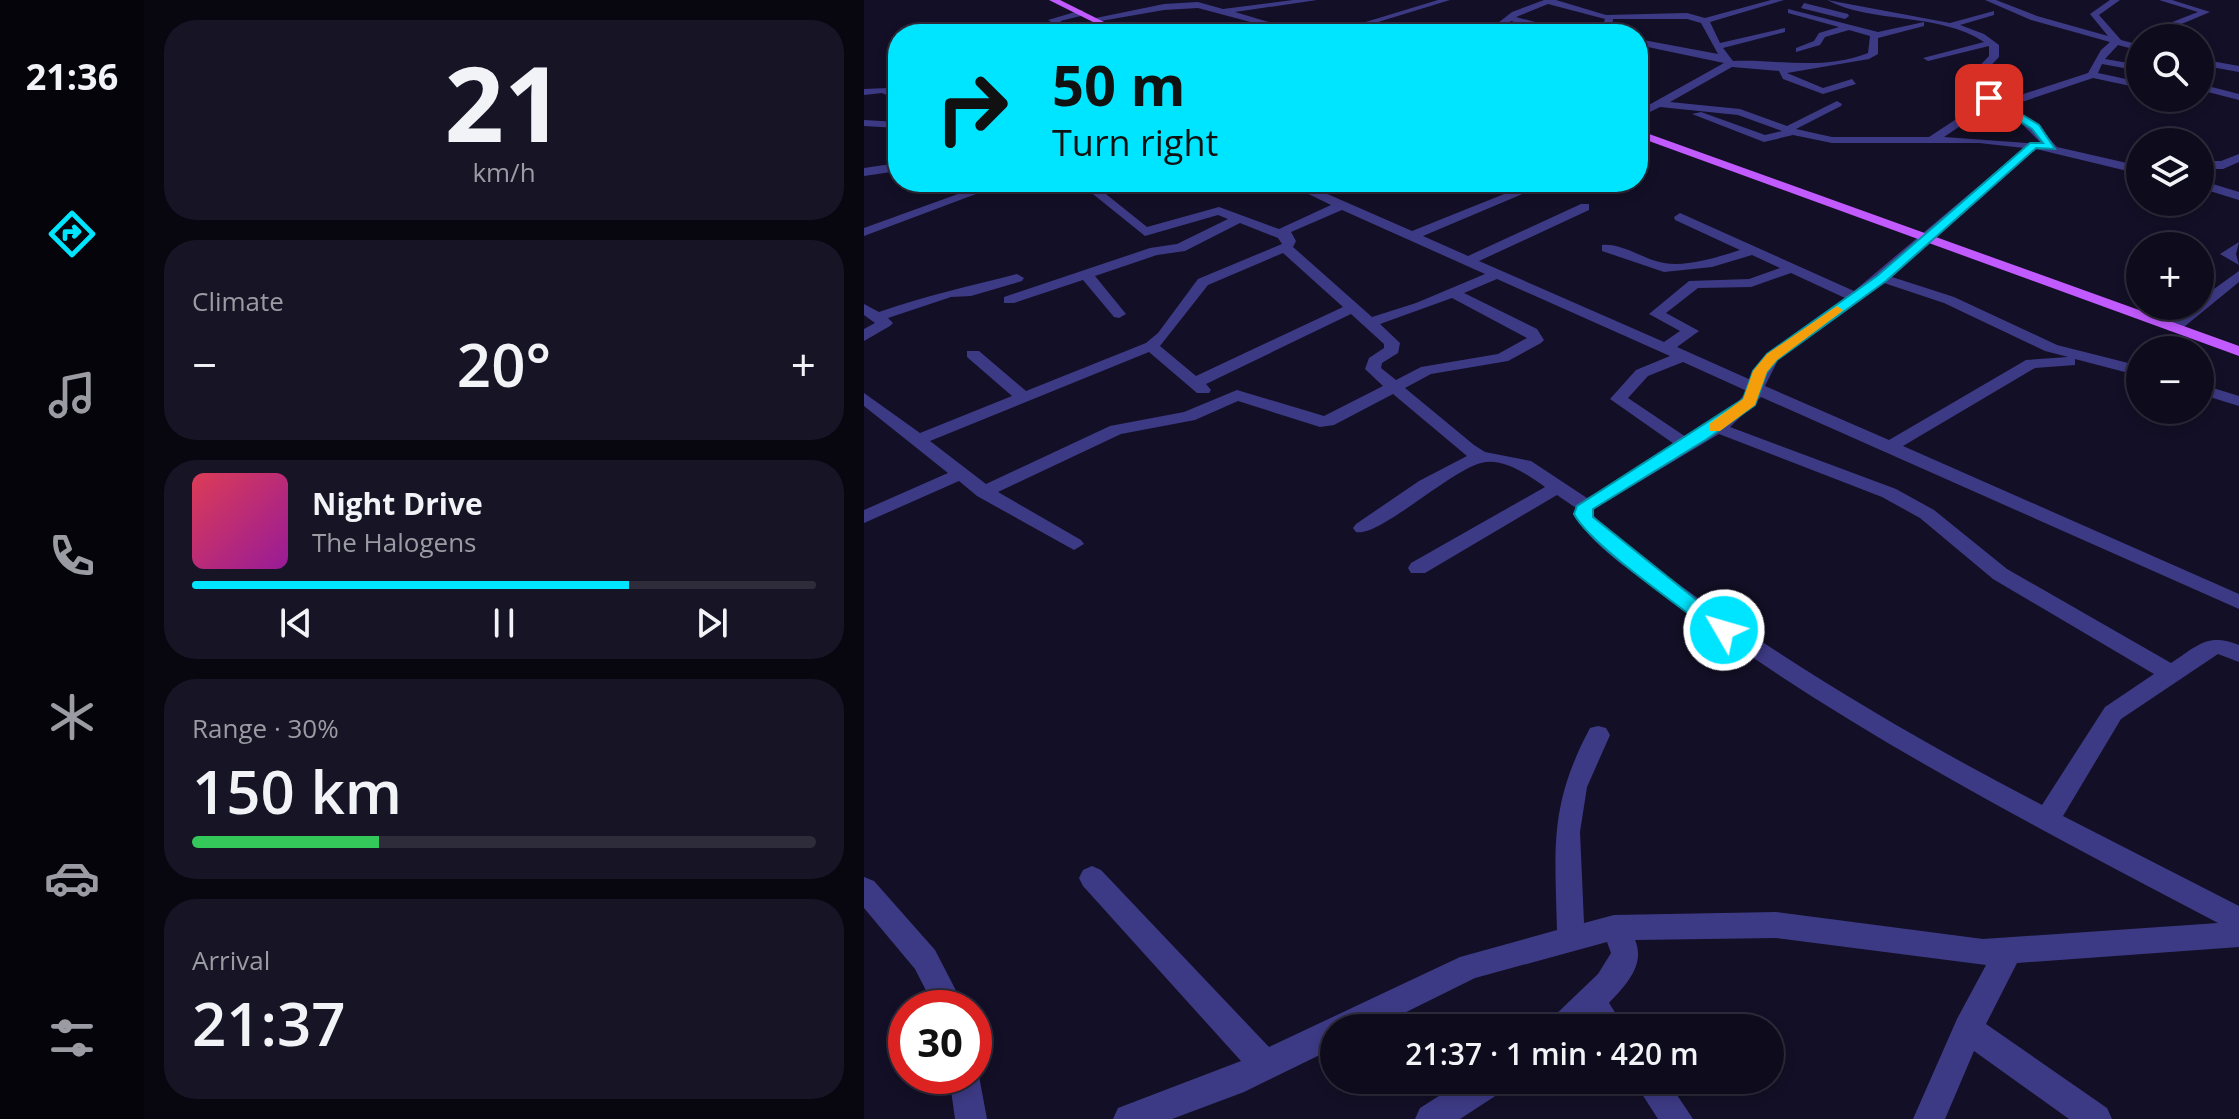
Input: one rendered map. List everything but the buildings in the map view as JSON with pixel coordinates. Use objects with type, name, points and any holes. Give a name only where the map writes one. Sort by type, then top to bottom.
[{"type":"main road","points":[[1053,0],[1105,24]]},
{"type":"main road","points":[[1648,137],[2239,351]]},
{"type":"street","points":[[1225,11],[1313,0]]},
{"type":"street","points":[[1360,24],[1384,16],[1399,18],[1446,0]]},
{"type":"street","points":[[1743,0],[1759,4]]},
{"type":"street","points":[[1617,24],[1687,16],[1705,21],[1781,0],[1850,18],[1929,22]]},
{"type":"street","points":[[1831,0],[1976,33],[1992,43],[1994,57],[1971,80],[1972,90],[2005,105],[2036,127],[2043,146]]},
{"type":"street","points":[[1989,0],[2034,18],[2126,44]]},
{"type":"street","points":[[2116,0],[2094,14],[2117,41]]},
{"type":"street","points":[[2163,0],[2206,12],[2175,24]]},
{"type":"street","points":[[1501,24],[1550,1],[1579,10],[1606,24]]},
{"type":"street","points":[[1579,10],[1602,4]]},
{"type":"street","points":[[1095,19],[1185,5],[1225,11],[1265,24]]},
{"type":"street","points":[[1791,11],[1804,6]]},
{"type":"street","points":[[1769,23],[1789,17],[1791,11]]},
{"type":"street","points":[[1791,11],[1877,35]]},
{"type":"street","points":[[1060,24],[1052,20],[1082,13]]},
{"type":"street","points":[[1949,26],[1991,13]]},
{"type":"street","points":[[1509,18],[1528,24]]},
{"type":"street","points":[[1705,21],[1717,47],[1730,62]]},
{"type":"street","points":[[1648,44],[1730,62],[1785,68],[1865,58],[1875,51],[1871,38],[1929,22]]},
{"type":"street","points":[[1799,50],[1817,43],[1822,35],[1850,27]]},
{"type":"street","points":[[1717,47],[1782,30]]},
{"type":"street","points":[[2092,75],[2099,61],[2117,41]]},
{"type":"street","points":[[1928,58],[1992,43]]},
{"type":"street","points":[[2099,61],[2126,66]]},
{"type":"street","points":[[1648,110],[1730,62]]},
{"type":"street","points":[[2214,65],[2239,69]]},
{"type":"street","points":[[1785,68],[1782,73],[1786,77],[1819,90],[1852,82]]},
{"type":"street","points":[[1933,139],[1968,116],[2092,75],[2126,82]]},
{"type":"street","points":[[864,92],[878,89],[888,91]]},
{"type":"street","points":[[2214,91],[2239,97]]},
{"type":"street","points":[[1679,107],[1764,139],[1790,131],[1837,104]]},
{"type":"street","points":[[1648,105],[1740,112],[1790,131],[1832,140],[1933,139],[2043,146],[2126,167]]},
{"type":"street","points":[[864,123],[888,124]]},
{"type":"street","points":[[2043,146],[1927,237],[1882,278],[1772,357],[1760,371],[1750,401],[1716,427],[1586,506],[1583,514],[1607,540],[1748,647],[2047,819],[2239,920]]},
{"type":"street","points":[[2214,165],[2223,165],[2239,157]]},
{"type":"street","points":[[864,172],[888,168]]},
{"type":"street","points":[[2214,188],[2239,196]]},
{"type":"street","points":[[864,232],[974,192]]},
{"type":"street","points":[[1096,192],[1145,232],[1214,211],[1240,218],[1284,241],[1394,347],[1372,365],[1393,386],[1480,456],[1525,465],[1586,506]]},
{"type":"street","points":[[1313,192],[2239,602]]},
{"type":"street","points":[[1412,236],[1520,192]]},
{"type":"street","points":[[1284,241],[1285,230],[1342,205]]},
{"type":"street","points":[[1467,261],[1585,207]]},
{"type":"street","points":[[1680,217],[1853,296]]},
{"type":"street","points":[[1009,300],[1155,251],[1180,248],[1240,218]]},
{"type":"street","points":[[916,441],[1151,346],[1163,336],[1203,282],[1284,241]]},
{"type":"street","points":[[2239,246],[2227,254],[2239,261]]},
{"type":"street","points":[[1607,248],[1664,268],[1712,263],[1753,250]]},
{"type":"street","points":[[1664,349],[1691,331],[1656,314],[1684,289],[1702,282],[1751,283],[1792,268]]},
{"type":"street","points":[[1086,274],[1119,314]]},
{"type":"street","points":[[1368,323],[1497,274]]},
{"type":"street","points":[[2174,328],[2239,275]]},
{"type":"street","points":[[878,317],[949,293],[971,292],[1017,278]]},
{"type":"street","points":[[1882,278],[1949,300],[2027,338],[2126,367]]},
{"type":"street","points":[[984,492],[1116,430],[1189,416],[1237,395],[1320,422],[1436,367],[1502,358],[1536,340],[1532,332],[1453,293]]},
{"type":"street","points":[[864,308],[885,323],[864,336]]},
{"type":"street","points":[[1195,383],[1352,308]]},
{"type":"street","points":[[1151,346],[1219,402]]},
{"type":"street","points":[[973,354],[1023,397]]},
{"type":"street","points":[[1888,448],[2032,363],[2067,363],[2079,355]]},
{"type":"street","points":[[1682,357],[1642,373],[1618,399],[1687,445]]},
{"type":"street","points":[[2214,393],[2239,401]]},
{"type":"street","points":[[864,398],[984,492],[1074,544]]},
{"type":"street","points":[[1716,427],[1889,493],[1927,514],[2000,574],[2171,674]]},
{"type":"street","points":[[1363,528],[1426,485],[1480,456]]},
{"type":"street","points":[[864,517],[960,474]]},
{"type":"street","points":[[1418,568],[1559,486]]},
{"type":"street","points":[[2047,819],[2113,713],[2218,645],[2239,654]]},
{"type":"street","points":[[1571,940],[1568,821],[1575,787],[1598,735]]},
{"type":"street","points":[[1092,878],[1265,1065]]},
{"type":"street","points":[[864,889],[905,934],[944,990]]},
{"type":"street","points":[[1372,1014],[1470,966],[1614,928],[1776,925],[1983,952],[2239,934]]},
{"type":"street","points":[[1577,1014],[1618,972],[1625,959],[1625,948],[1614,928]]},
{"type":"street","points":[[1929,1119],[1968,1029],[2009,950]]},
{"type":"street","points":[[1590,1001],[1600,1014]]},
{"type":"street","points":[[1968,1029],[2096,1119]]},
{"type":"street","points":[[1129,1119],[1233,1081],[1320,1039]]},
{"type":"street","points":[[967,1094],[971,1119]]},
{"type":"street","points":[[1431,1119],[1470,1094]]},
{"type":"street","points":[[1658,1094],[1677,1119]]},
{"type":"slow traffic","points":[[1715,428],[1750,401],[1760,371],[1772,357],[1837,310]]},
{"type":"route","points":[[1724,630],[1607,540],[1586,520],[1583,514],[1586,506],[1702,436],[1750,401],[1760,371],[1772,357],[1882,278],[2034,145],[2051,147],[2036,127],[2005,105],[1989,98]]}]
